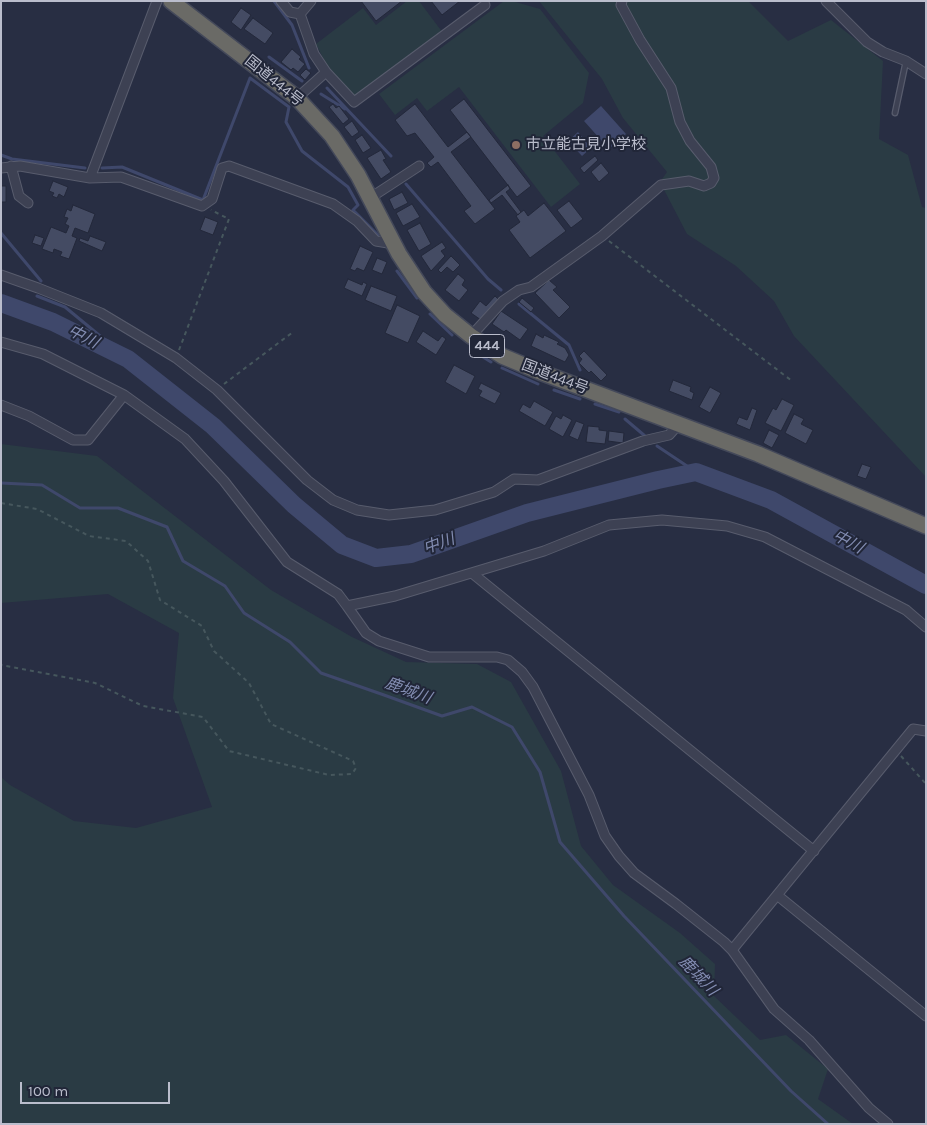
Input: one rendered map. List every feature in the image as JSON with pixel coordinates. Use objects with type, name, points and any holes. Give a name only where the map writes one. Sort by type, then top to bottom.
[{"type":"highway","name":"国道444号","points":[[171,1],[297,98],[332,136],[358,175],[394,244],[424,292],[445,315],[471,336],[509,360],[758,454],[926,526]]},
{"type":"street","points":[[90,178],[157,1]]},
{"type":"street","points":[[281,1],[290,12],[300,14]]},
{"type":"street","points":[[300,14],[311,1]]},
{"type":"street","points":[[471,336],[503,301],[519,290],[531,286],[602,236],[661,185],[689,181],[704,186],[711,183],[714,178],[711,167],[690,141],[680,122],[671,88],[640,40],[621,4],[622,1]]},
{"type":"street","points":[[826,1],[867,42],[883,52],[906,61],[926,74]]},
{"type":"street","points":[[300,14],[314,54],[326,72],[354,102],[485,5]]},
{"type":"street","points":[[297,98],[326,72]]},
{"type":"street","points":[[11,166],[19,196],[28,203]]},
{"type":"street","points":[[1,168],[20,166],[90,178],[121,177],[202,206],[212,199],[222,168],[230,166],[333,204],[356,221],[376,241],[394,244]]},
{"type":"street","points":[[370,198],[419,166]]},
{"type":"street","points":[[1,275],[100,313],[176,358],[216,390],[307,480],[333,500],[357,510],[389,514],[435,510],[494,492],[514,479],[538,480],[643,441],[669,435],[678,424]]},
{"type":"street","points":[[1,342],[43,354],[124,395],[185,440],[224,481],[287,562],[338,594],[366,633],[379,641],[429,657],[497,657],[508,660],[522,672],[534,687],[589,795],[606,836],[619,856],[634,873],[676,904],[732,950],[774,1009],[809,1040],[869,1108],[888,1124]]},
{"type":"street","points":[[1,405],[28,416],[73,440],[88,440],[124,395]]},
{"type":"street","points":[[348,606],[395,596],[544,551],[608,525],[662,520],[728,526],[764,537],[897,606],[926,627]]},
{"type":"street","points":[[472,573],[814,851]]},
{"type":"street","points":[[732,950],[913,729],[926,731]]},
{"type":"street","points":[[777,895],[926,1016]]},
{"type":"lane","points":[[895,113],[906,61]]},
{"type":"path","points":[[176,358],[228,218],[202,206]]},
{"type":"path","points":[[602,236],[792,381]]},
{"type":"path","points":[[216,390],[293,332]]},
{"type":"path","points":[[1,503],[37,509],[88,536],[126,541],[148,561],[160,600],[202,626],[214,651],[249,683],[271,724],[353,761],[356,768],[352,774],[329,775],[229,751],[203,717],[143,706],[95,684],[1,665]]},
{"type":"path","points":[[896,750],[926,784]]},
{"type":"shaded area","points":[[407,1],[419,1],[443,33],[355,97],[327,66],[316,44],[363,8],[376,25]]},
{"type":"shaded area","points":[[504,1],[512,1],[540,9],[589,73],[583,103],[543,136],[580,184],[551,207],[459,87],[427,111],[417,98],[395,115],[379,94]]},
{"type":"shaded area","points":[[539,1],[748,1],[788,41],[831,20],[883,61],[879,139],[908,155],[922,207],[926,208],[926,477],[794,336],[774,301],[736,266],[687,234],[660,182],[667,172],[623,118],[602,79]]},
{"type":"shaded area","points":[[1,444],[97,456],[271,590],[352,637],[406,662],[477,664],[511,682],[561,771],[581,846],[613,885],[680,933],[715,964],[714,996],[760,1040],[786,1035],[828,1069],[818,1099],[853,1124],[1,1124],[1,777],[10,785],[74,821],[136,828],[212,807],[173,698],[179,633],[108,594],[1,603]]},
{"type":"water","points":[[601,106],[626,134],[609,149],[584,121]]},
{"type":"water","points":[[578,132],[591,148],[582,156],[568,141]]},
{"type":"building","points":[[361,1],[402,1],[376,21]]},
{"type":"building","points":[[431,1],[460,1],[442,15]]},
{"type":"building","points":[[241,8],[251,15],[241,30],[231,22]]},
{"type":"building","points":[[253,18],[273,33],[265,44],[244,29]]},
{"type":"building","points":[[292,49],[301,57],[299,59],[305,64],[298,72],[293,68],[291,70],[281,62]]},
{"type":"building","points":[[306,69],[311,73],[305,80],[300,75]]},
{"type":"building","points":[[464,99],[531,186],[517,197],[450,110]]},
{"type":"building","points":[[333,104],[336,108],[339,106],[349,119],[343,124],[329,107]]},
{"type":"building","points":[[415,104],[448,147],[467,132],[471,137],[451,152],[495,209],[475,224],[464,211],[471,206],[438,162],[431,167],[427,163],[434,157],[415,133],[407,136],[395,120]]},
{"type":"building","points":[[352,121],[359,132],[352,137],[344,127]]},
{"type":"building","points":[[362,135],[371,148],[363,153],[355,140]]},
{"type":"building","points":[[381,150],[386,159],[383,160],[391,172],[381,179],[367,158]]},
{"type":"building","points":[[595,156],[598,160],[584,173],[580,168]]},
{"type":"building","points":[[601,163],[609,173],[599,182],[591,172]]},
{"type":"building","points":[[53,181],[68,187],[64,197],[59,194],[57,198],[52,196],[54,193],[49,191]]},
{"type":"building","points":[[508,185],[510,189],[506,192],[521,212],[518,215],[502,195],[491,203],[489,200]]},
{"type":"building","points":[[1,186],[6,186],[6,202],[1,202]]},
{"type":"building","points":[[402,192],[408,203],[394,210],[389,199]]},
{"type":"building","points":[[569,201],[583,219],[571,228],[557,210]]},
{"type":"building","points":[[544,203],[566,231],[530,258],[509,230],[520,222],[516,216],[524,210],[528,216]]},
{"type":"building","points":[[412,204],[420,217],[403,226],[396,213]]},
{"type":"building","points":[[73,205],[95,214],[88,233],[75,228],[72,236],[77,238],[69,259],[60,256],[62,252],[54,249],[53,253],[42,249],[51,227],[66,233],[69,226],[65,224],[68,218],[64,217],[67,209],[71,211]]},
{"type":"building","points":[[205,217],[218,222],[213,235],[200,230]]},
{"type":"building","points":[[420,223],[431,244],[419,251],[407,230]]},
{"type":"building","points":[[35,235],[44,238],[41,246],[32,243]]},
{"type":"building","points":[[90,236],[106,242],[102,251],[79,241],[80,238],[88,241]]},
{"type":"building","points":[[442,242],[446,248],[441,251],[445,256],[431,271],[421,256]]},
{"type":"building","points":[[360,246],[373,252],[364,271],[357,268],[355,271],[350,269]]},
{"type":"building","points":[[451,256],[460,265],[453,272],[447,267],[441,273],[438,270]]},
{"type":"building","points":[[377,258],[387,262],[382,274],[372,270]]},
{"type":"building","points":[[458,274],[465,280],[462,285],[468,290],[459,301],[445,290]]},
{"type":"building","points":[[348,279],[362,285],[363,282],[367,284],[362,296],[344,288]]},
{"type":"building","points":[[549,280],[557,287],[553,290],[570,307],[559,318],[535,293]]},
{"type":"building","points":[[371,286],[397,296],[391,311],[365,300]]},
{"type":"building","points":[[495,296],[498,299],[481,320],[471,313],[480,301],[486,306]]},
{"type":"building","points":[[522,298],[534,308],[531,312],[519,302]]},
{"type":"building","points":[[397,305],[420,316],[408,343],[385,333]]},
{"type":"building","points":[[501,311],[528,329],[520,340],[506,330],[504,332],[492,324]]},
{"type":"building","points":[[423,331],[438,341],[442,336],[446,339],[436,355],[416,342]]},
{"type":"building","points":[[536,334],[543,338],[544,335],[559,342],[557,344],[565,348],[569,355],[565,362],[531,346]]},
{"type":"building","points":[[584,351],[607,375],[601,381],[579,363],[582,359],[579,356]]},
{"type":"building","points":[[454,365],[475,376],[466,394],[445,382]]},
{"type":"building","points":[[673,380],[691,387],[690,391],[694,393],[692,400],[669,391]]},
{"type":"building","points":[[481,383],[501,393],[495,404],[479,396],[482,391],[478,389]]},
{"type":"building","points":[[710,387],[721,393],[710,413],[699,407]]},
{"type":"building","points":[[782,399],[794,405],[781,431],[765,423],[773,408],[776,410]]},
{"type":"building","points":[[534,401],[553,412],[545,426],[519,411],[523,404],[530,408]]},
{"type":"building","points":[[752,408],[757,410],[750,430],[736,424],[739,417],[747,420]]},
{"type":"building","points":[[794,414],[804,419],[801,424],[813,430],[806,444],[785,433]]},
{"type":"building","points":[[563,415],[572,420],[563,437],[549,429],[556,416],[561,419]]},
{"type":"building","points":[[576,421],[584,424],[578,440],[569,436]]},
{"type":"building","points":[[588,426],[599,427],[599,430],[607,431],[605,444],[586,442]]},
{"type":"building","points":[[769,430],[779,435],[772,448],[763,443]]},
{"type":"building","points":[[609,431],[624,433],[623,443],[608,441]]},
{"type":"building","points":[[862,464],[871,467],[866,479],[857,476]]},
{"type":"waterway","points":[[274,1],[292,25],[309,68]]},
{"type":"waterway","points":[[269,57],[302,81]]},
{"type":"waterway","points":[[102,168],[122,167],[203,200],[250,78],[289,107],[286,122],[302,151],[348,187],[358,205],[353,210],[378,235]]},
{"type":"waterway","points":[[327,88],[391,156]]},
{"type":"waterway","points":[[321,94],[345,109]]},
{"type":"waterway","points":[[1,155],[12,159],[85,168]]},
{"type":"waterway","points":[[406,184],[488,279],[501,290]]},
{"type":"waterway","points":[[1,233],[41,281]]},
{"type":"waterway","points":[[397,271],[417,298]]},
{"type":"waterway","points":[[37,296],[65,307],[128,359]]},
{"type":"waterway","name":"中川","points":[[1,303],[53,322],[128,359],[213,426],[294,505],[342,545],[376,558],[411,554],[527,513],[696,472],[771,500],[926,585]]},
{"type":"waterway","points":[[519,304],[569,345],[580,370]]},
{"type":"waterway","points":[[430,314],[452,335]]},
{"type":"waterway","points":[[475,352],[491,362]]},
{"type":"waterway","points":[[502,368],[538,384]]},
{"type":"waterway","points":[[554,390],[580,399]]},
{"type":"waterway","points":[[595,404],[619,412]]},
{"type":"waterway","points":[[625,419],[645,436]]},
{"type":"waterway","points":[[657,446],[696,472]]},
{"type":"waterway","name":"鹿城川","points":[[1,483],[42,485],[80,508],[118,508],[167,527],[183,561],[225,586],[244,613],[290,642],[321,673],[442,716],[472,707],[512,727],[540,772],[560,842],[624,916],[791,1091],[828,1124]]},
{"type":"place","name":"市立能古見小学校","points":[[516,145]]}]
